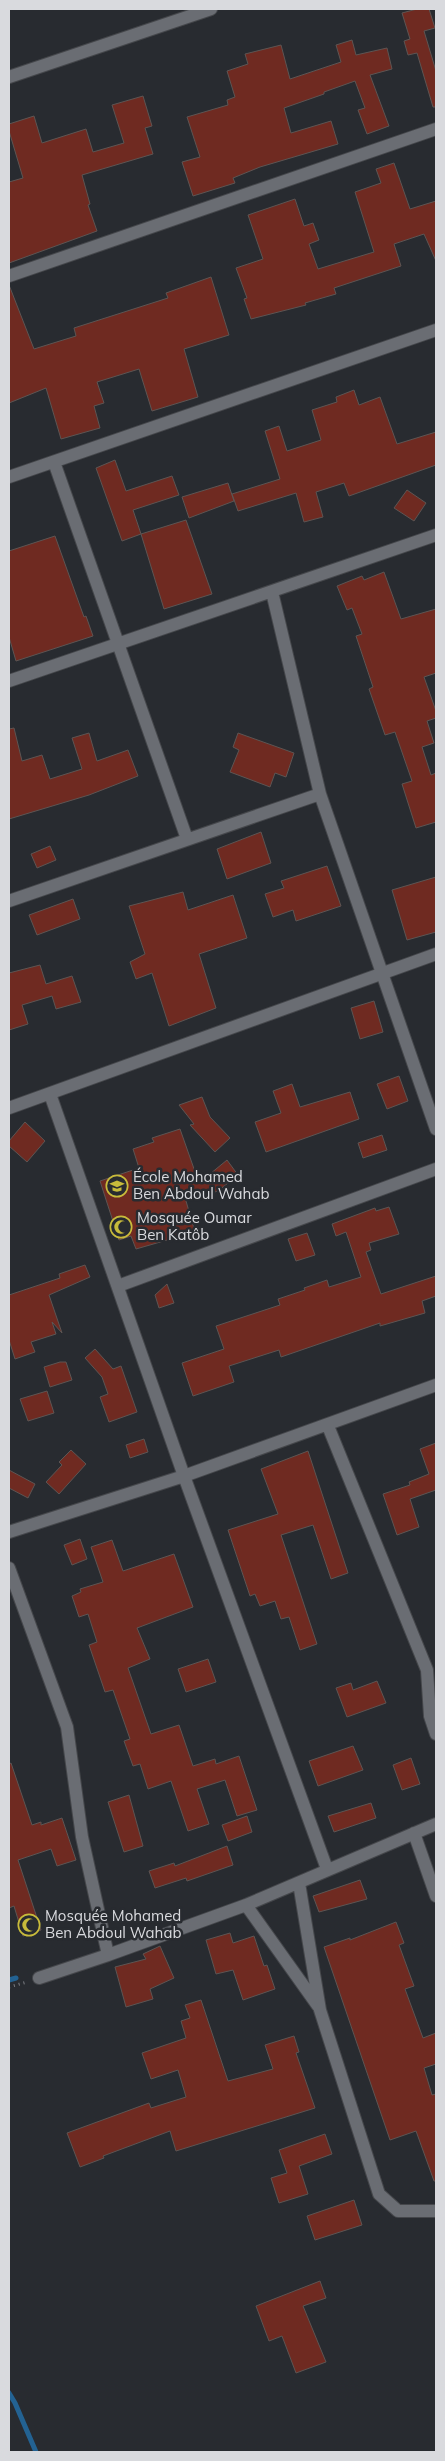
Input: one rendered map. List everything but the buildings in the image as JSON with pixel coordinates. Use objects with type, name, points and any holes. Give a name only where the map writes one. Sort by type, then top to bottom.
[{"type":"street","points":[[9,77],[211,9]]},
{"type":"street","points":[[9,276],[436,129]]},
{"type":"street","points":[[9,477],[436,330]]},
{"type":"street","points":[[54,462],[187,840]]},
{"type":"street","points":[[9,682],[436,535]]},
{"type":"street","points":[[272,592],[320,794],[436,1129]]},
{"type":"street","points":[[9,900],[320,794]]},
{"type":"street","points":[[9,1108],[436,954]]},
{"type":"street","points":[[50,1094],[184,1476],[327,1869]]},
{"type":"street","points":[[118,1286],[436,1168]]},
{"type":"street","points":[[9,1532],[184,1476],[436,1386]]},
{"type":"street","points":[[328,1426],[427,1670],[430,1716],[436,1734]]},
{"type":"street","points":[[9,1568],[67,1727],[82,1837],[108,1956]]},
{"type":"street","points":[[39,1978],[108,1956],[246,1905],[276,1890],[299,1883],[327,1869],[436,1824]]},
{"type":"street","points":[[414,1833],[436,1896]]},
{"type":"street","points":[[299,1883],[320,2010],[379,2194],[398,2211],[436,2212]]},
{"type":"street","points":[[246,1905],[320,2010]]},
{"type":"waterway","points":[[9,1980],[16,1978]]},
{"type":"waterway","points":[[9,2393],[36,2452]]},
{"type":"place","name":"École Mohamed Ben Abdoul Wahab","points":[[117,1186]]},
{"type":"place","name":"Mosquée Oumar Ben Katôb","points":[[121,1227]]},
{"type":"place","name":"Mosquée Mohamed Ben Abdoul Wahab","points":[[29,1925]]}]
